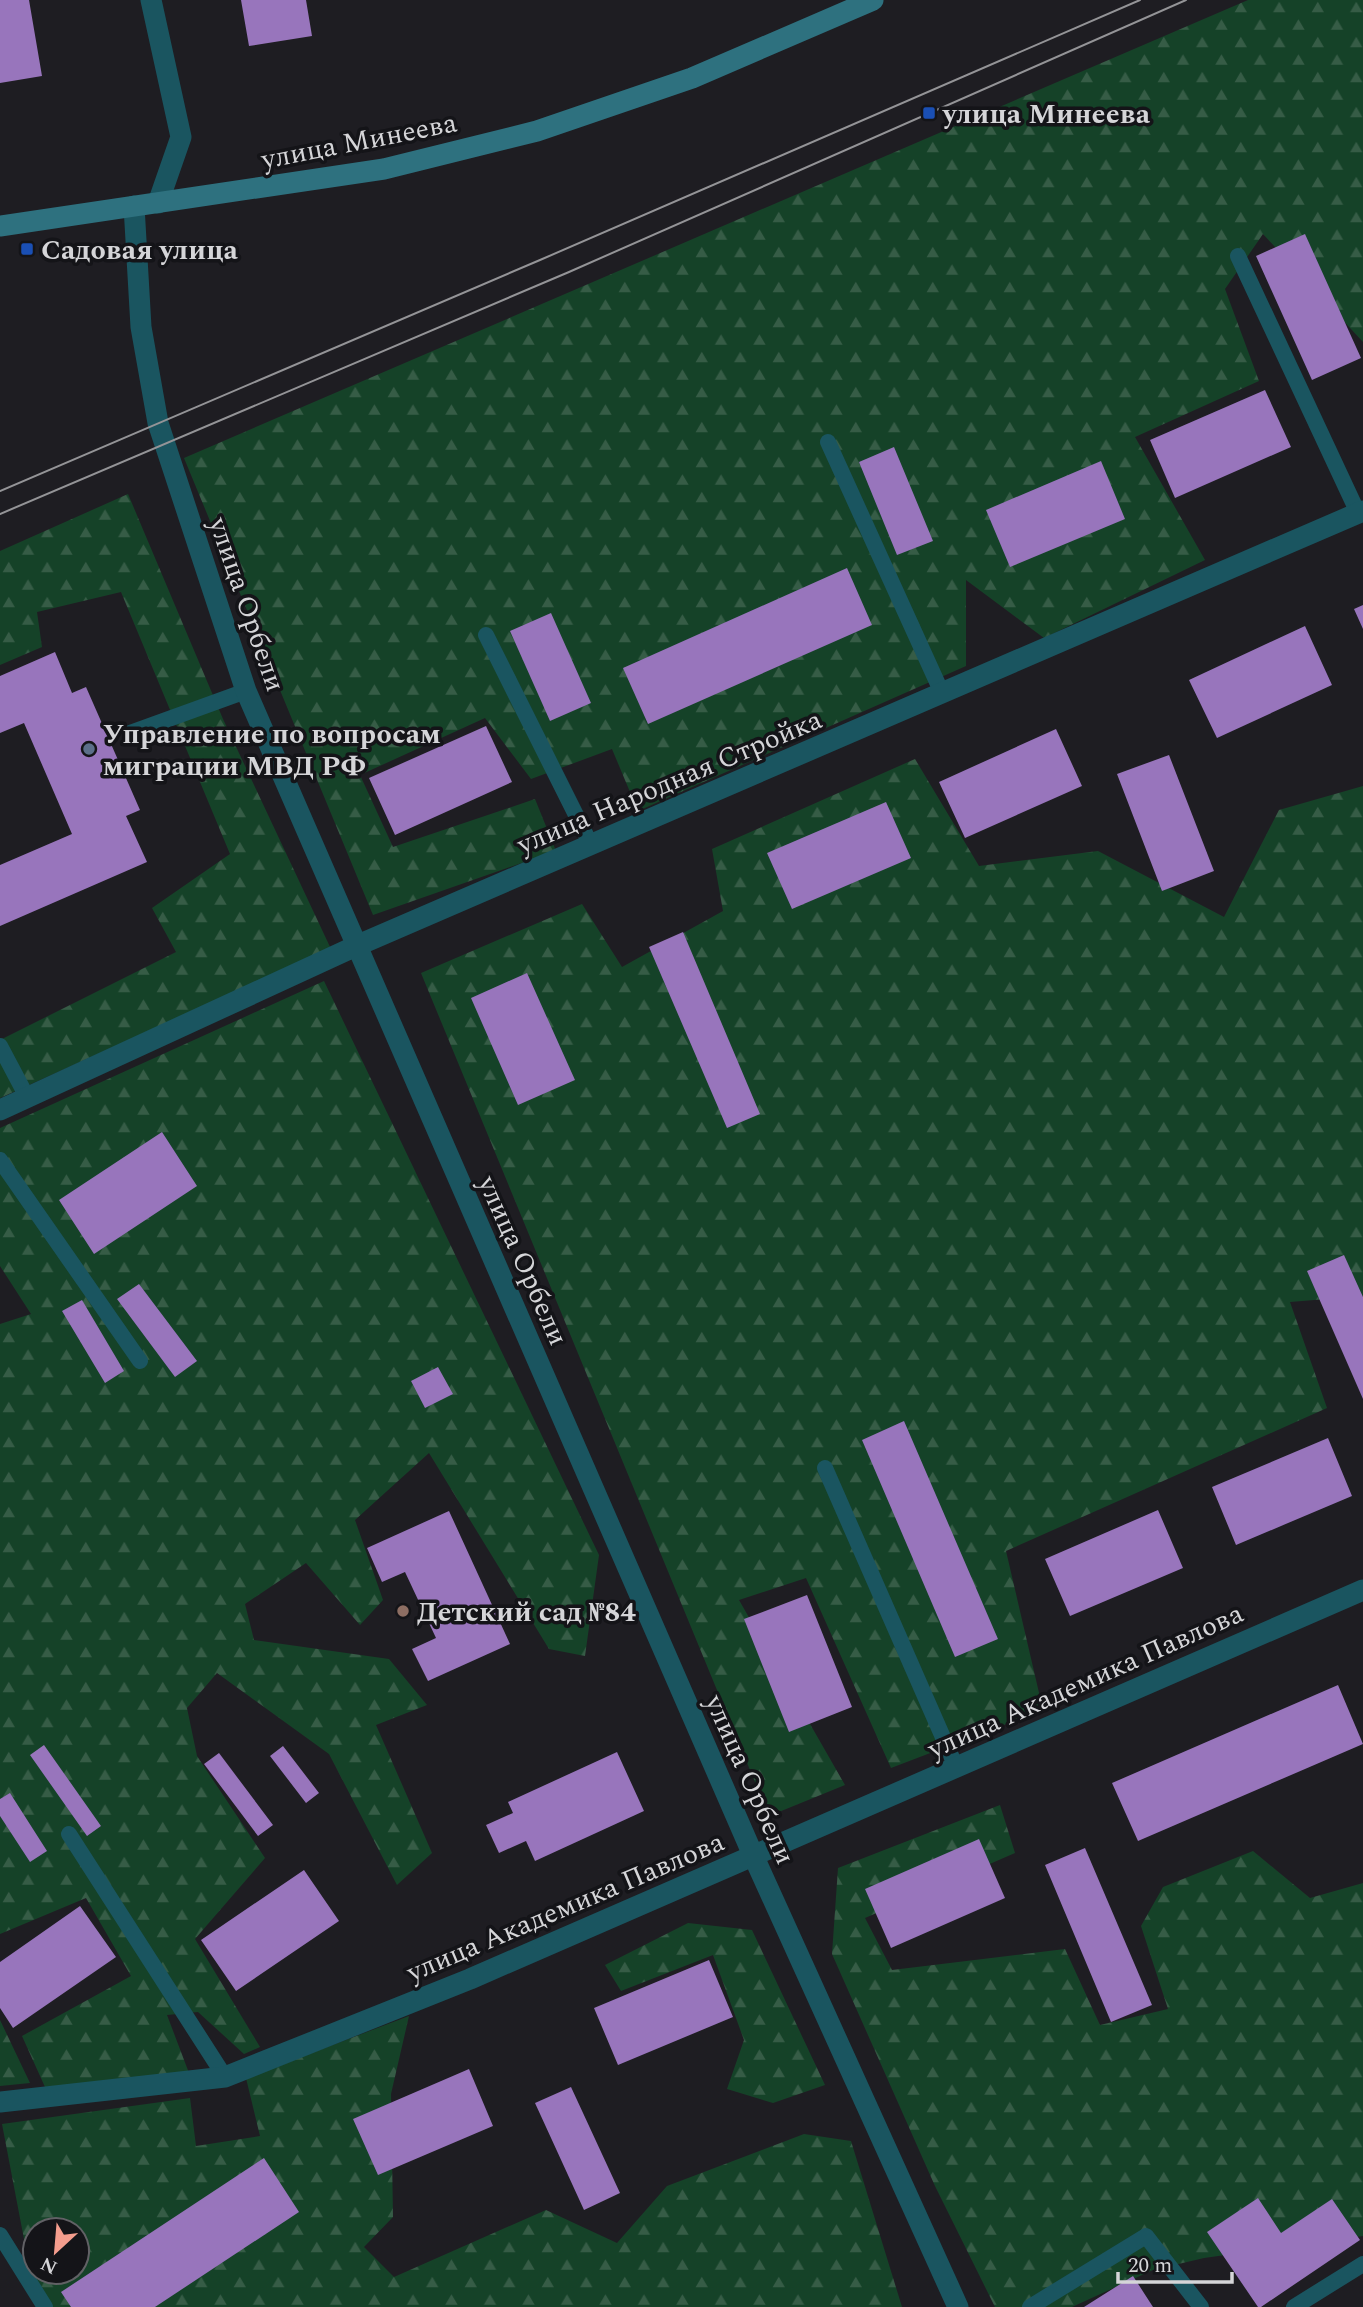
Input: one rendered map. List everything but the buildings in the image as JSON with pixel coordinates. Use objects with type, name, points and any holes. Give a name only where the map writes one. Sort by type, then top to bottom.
[{"type":"main road","name":"улица Минеева","points":[[0,226],[384,169],[537,131],[692,78],[873,0]]},
{"type":"street","points":[[151,0],[181,137],[158,202]]},
{"type":"street","name":"улица Орбели","points":[[134,206],[141,327],[158,423],[247,691],[754,1855],[958,2307]]},
{"type":"street","name":"улица Народная Стройка","points":[[0,1110],[356,946],[1361,512]]},
{"type":"street","name":"улица Академика Павлова","points":[[0,2102],[225,2077],[470,1979],[1363,1590]]},
{"type":"lane","points":[[1238,256],[1361,512]]},
{"type":"lane","points":[[828,442],[942,693]]},
{"type":"lane","points":[[485,635],[591,845]]},
{"type":"lane","points":[[130,733],[247,691]]},
{"type":"lane","points":[[0,1046],[27,1097]]},
{"type":"lane","points":[[0,1160],[140,1361]]},
{"type":"lane","points":[[825,1468],[956,1767]]},
{"type":"lane","points":[[69,1833],[225,2077]]},
{"type":"lane","points":[[0,2235],[45,2307]]},
{"type":"lane","points":[[1030,2307],[1146,2236],[1201,2307]]},
{"type":"lane","points":[[1294,2307],[1363,2264]]},
{"type":"green space","points":[[1248,0],[1363,0],[1363,342],[1263,234],[1225,289],[1259,381],[1135,437],[1205,560],[1044,638],[966,580],[966,666],[638,811],[612,749],[531,779],[485,718],[360,775],[393,847],[535,799],[556,851],[373,915],[184,458]]},
{"type":"green space","points":[[128,494],[223,719],[331,949],[0,1098],[0,1040],[176,952],[152,908],[230,854],[121,592],[37,612],[42,647],[0,665],[0,551]]},
{"type":"green space","points":[[915,759],[979,866],[1098,851],[1224,917],[1279,810],[1363,786],[1363,1296],[1290,1302],[1327,1408],[1006,1551],[1043,1710],[891,1768],[806,1578],[739,1600],[845,1785],[769,1816],[421,973],[582,904],[622,967],[723,911],[712,849]]},
{"type":"green space","points":[[324,981],[599,1555],[585,1656],[549,1649],[429,1453],[355,1520],[383,1600],[360,1625],[306,1563],[245,1604],[254,1640],[389,1659],[427,1705],[376,1725],[432,1853],[397,1885],[329,1754],[217,1673],[187,1708],[197,1756],[265,1858],[195,1939],[260,2047],[244,2054],[198,2012],[167,2015],[189,2073],[45,2087],[22,2036],[131,1976],[86,1898],[0,1934],[0,1324],[31,1314],[0,1266],[0,1128]]},
{"type":"green space","points":[[1000,1805],[1015,1853],[865,1918],[892,1970],[1065,1949],[1100,2025],[1168,2009],[1141,1926],[1163,1887],[1253,1851],[1310,1898],[1363,1883],[1363,2236],[1204,2258],[1153,2270],[1072,2307],[995,2307],[935,2186],[832,1954],[838,1868]]},
{"type":"green space","points":[[688,1923],[752,1930],[825,2085],[773,2103],[727,2089],[744,2040],[713,1955],[621,1991],[605,1965]]},
{"type":"green space","points":[[409,2016],[391,2094],[393,2217],[364,2247],[394,2277],[546,2210],[617,2243],[667,2186],[804,2134],[851,2141],[902,2307],[37,2307],[33,2286],[91,2286],[91,2216],[21,2216],[21,2223],[2,2124],[190,2098],[196,2146],[260,2136],[246,2078]]},
{"type":"green space","points":[[0,2020],[30,2083],[0,2086]]},
{"type":"tram line","points":[[0,491],[1140,0]]},
{"type":"tram line","points":[[0,514],[569,272],[1186,0]]},
{"type":"place","name":"улица Минеева","points":[[929,113]]},
{"type":"place","name":"Садовая улица","points":[[27,249]]},
{"type":"place","name":"Управление по вопросам миграции МВД РФ","points":[[89,749]]},
{"type":"place","name":"Детский сад №84","points":[[403,1611]]}]
